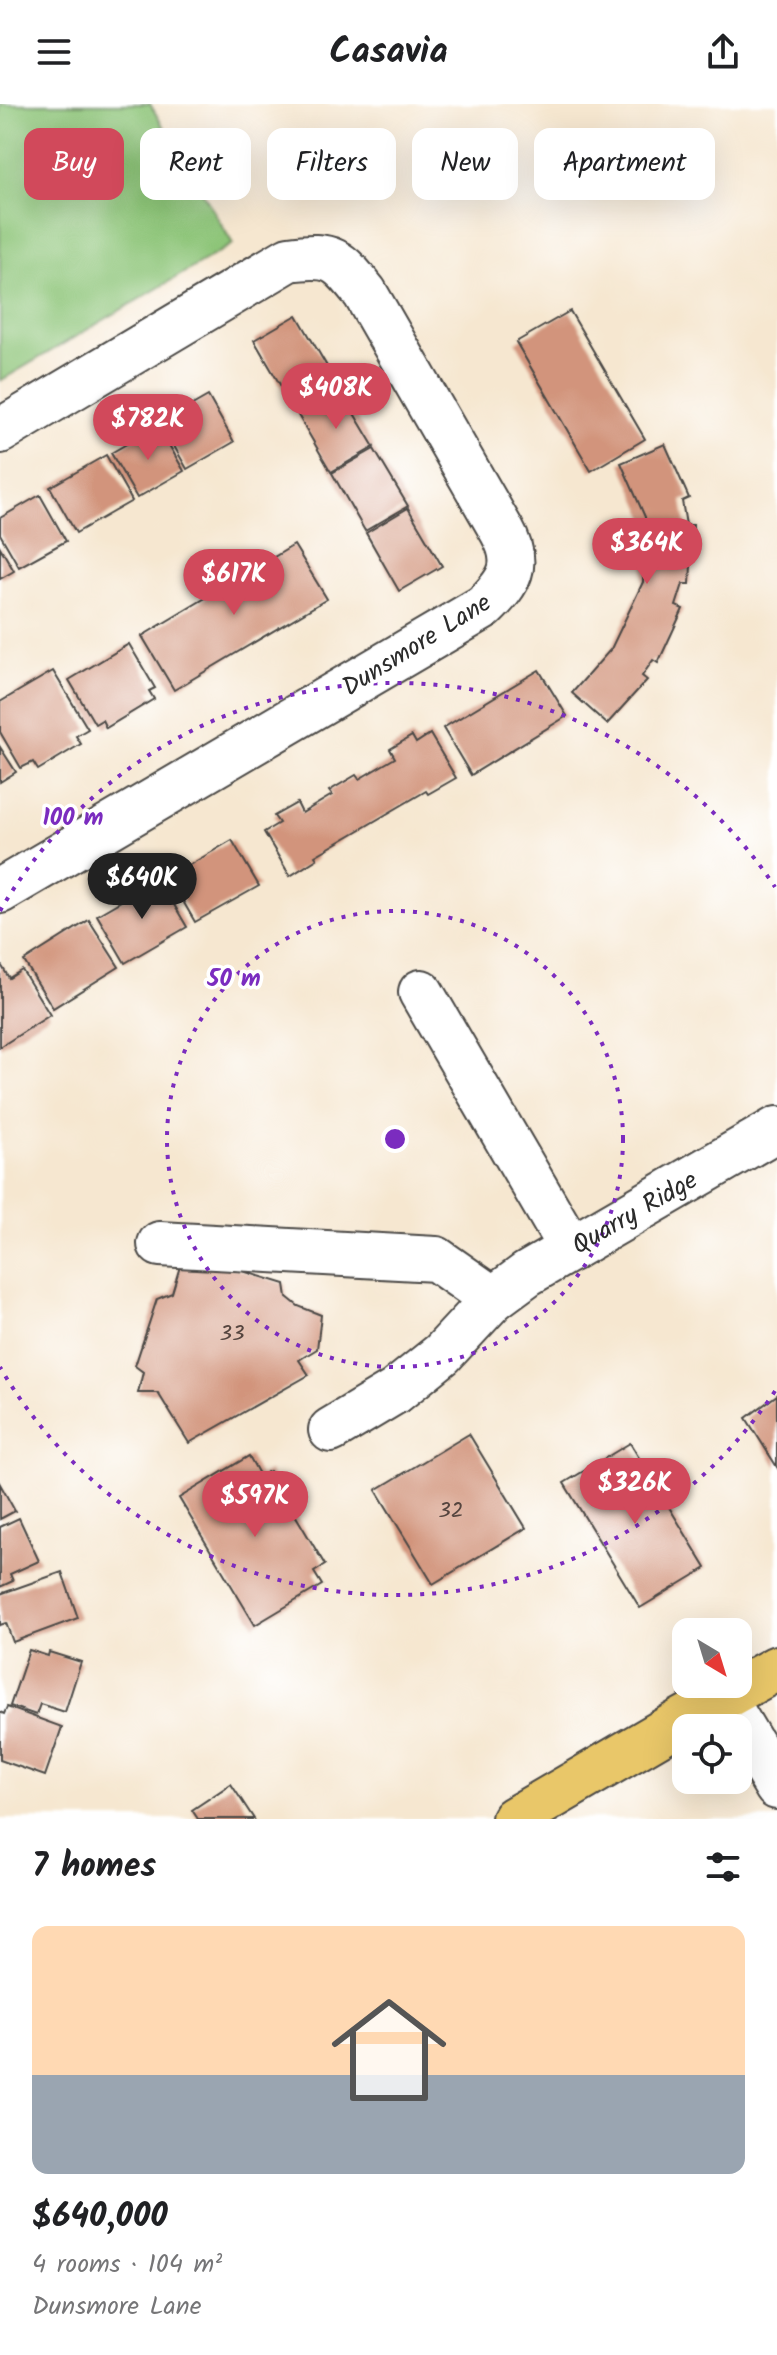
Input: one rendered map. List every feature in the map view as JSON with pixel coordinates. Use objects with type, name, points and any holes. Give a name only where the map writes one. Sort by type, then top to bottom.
[{"type":"main road","points":[[752,1682],[777,1668]]},
{"type":"main road","points":[[514,1819],[724,1698]]},
{"type":"street","name":"Dunsmore Lane","points":[[0,431],[289,259],[315,256],[336,261],[365,293],[511,546],[513,561],[505,583],[484,607],[0,891]]},
{"type":"street","points":[[421,992],[571,1249]]},
{"type":"street","name":"Quarry Ridge","points":[[331,1430],[396,1391],[442,1354],[493,1299],[527,1274],[777,1129]]},
{"type":"street","points":[[160,1244],[436,1259],[493,1299]]},
{"type":"street","points":[[724,1698],[777,1787]]},
{"type":"green space","points":[[0,104],[150,104],[164,128],[140,128],[140,200],[207,200],[233,244],[0,381]]},
{"type":"building","points":[[570,311],[645,439],[591,471],[516,342]]},
{"type":"building","points":[[297,315],[339,387],[296,412],[254,340]]},
{"type":"building","points":[[340,390],[374,447],[331,472],[298,415]]},
{"type":"building","points":[[208,396],[234,442],[187,469],[161,423]]},
{"type":"building","points":[[158,426],[184,471],[137,498],[111,453]]},
{"type":"building","points":[[665,444],[689,498],[682,501],[686,525],[693,525],[690,584],[683,584],[676,606],[683,609],[658,663],[653,660],[642,676],[647,680],[607,724],[572,693],[611,649],[643,582],[645,517],[621,463]]},
{"type":"building","points":[[374,449],[408,506],[365,531],[332,473]]},
{"type":"building","points":[[106,455],[132,501],[76,533],[50,487]]},
{"type":"building","points":[[40,495],[66,541],[19,567],[0,534],[0,518]]},
{"type":"building","points":[[408,508],[442,566],[399,591],[366,533]]},
{"type":"building","points":[[294,545],[327,599],[174,690],[142,636]]},
{"type":"building","points":[[0,547],[14,571],[0,579]]},
{"type":"building","points":[[129,644],[155,688],[149,691],[154,699],[106,728],[102,720],[95,724],[69,680]]},
{"type":"building","points":[[539,670],[567,716],[471,775],[443,728]]},
{"type":"building","points":[[53,671],[88,729],[76,736],[81,744],[38,770],[33,762],[21,768],[0,732],[0,702]]},
{"type":"building","points":[[430,734],[456,778],[428,794],[426,791],[315,856],[317,859],[290,876],[264,832],[279,823],[274,816],[297,803],[302,813],[332,795],[329,791],[356,775],[359,779],[395,758],[390,749],[412,736],[416,743]]},
{"type":"building","points":[[0,747],[16,772],[0,782]]},
{"type":"building","points":[[232,840],[259,886],[195,922],[169,877]]},
{"type":"building","points":[[159,879],[187,927],[125,963],[97,915]]},
{"type":"building","points":[[89,920],[119,967],[53,1008],[24,961]]},
{"type":"building","points":[[0,963],[9,978],[22,970],[50,1015],[0,1047]]},
{"type":"building","points":[[184,1253],[285,1284],[287,1297],[298,1306],[321,1315],[317,1349],[299,1360],[309,1375],[189,1443],[158,1393],[138,1393],[143,1372],[135,1366],[157,1299],[172,1293]]},
{"type":"building","points":[[777,1395],[777,1467],[746,1418]]},
{"type":"building","points":[[469,1434],[526,1528],[433,1584],[376,1490]]},
{"type":"building","points":[[630,1443],[706,1568],[640,1608],[564,1483]]},
{"type":"building","points":[[249,1456],[260,1476],[269,1471],[325,1565],[314,1572],[322,1585],[255,1625],[179,1498]]},
{"type":"building","points":[[0,1484],[15,1511],[0,1519]]},
{"type":"building","points":[[19,1518],[39,1561],[10,1574],[13,1581],[0,1587],[0,1527]]},
{"type":"building","points":[[62,1572],[78,1618],[13,1642],[6,1623],[0,1625],[0,1594]]},
{"type":"building","points":[[29,1650],[48,1656],[49,1652],[81,1662],[65,1712],[40,1704],[36,1715],[10,1706]]},
{"type":"building","points":[[7,1707],[62,1727],[45,1776],[0,1760],[0,1712],[4,1714]]},
{"type":"building","points":[[231,1784],[254,1819],[198,1819],[192,1810]]}]
